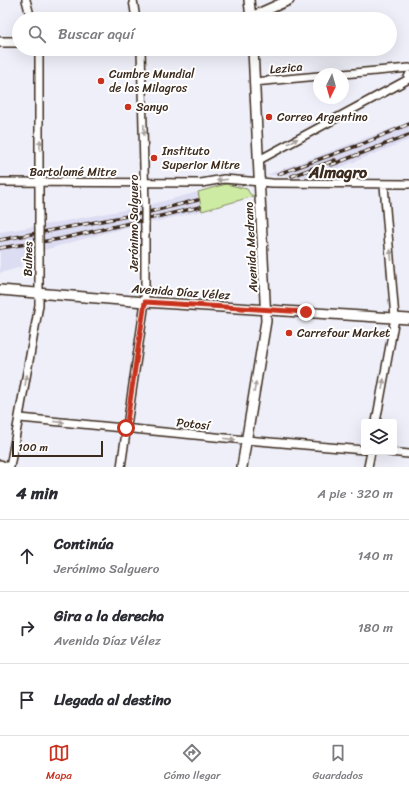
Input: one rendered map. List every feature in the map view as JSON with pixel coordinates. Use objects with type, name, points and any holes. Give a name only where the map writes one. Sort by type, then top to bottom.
[{"type":"main road","points":[[250,0],[251,12]]},
{"type":"main road","points":[[264,12],[289,0]]},
{"type":"main road","points":[[0,42],[12,42]]},
{"type":"main road","name":"Avenida Medrano","points":[[242,467],[265,330],[266,310],[253,56]]},
{"type":"main road","name":"Avenida Díaz Vélez","points":[[0,290],[145,302],[409,319]]},
{"type":"street","points":[[26,0],[29,12]]},
{"type":"street","points":[[133,0],[135,12]]},
{"type":"street","name":"Bulnes","points":[[9,467],[20,418],[39,305],[39,56]]},
{"type":"street","name":"Jerónimo Salguero","points":[[121,467],[145,302],[145,206],[141,56]]},
{"type":"street","points":[[259,160],[407,80],[408,72],[349,74]]},
{"type":"street","name":"Lezica","points":[[254,82],[313,77]]},
{"type":"street","name":"Bartolomé Mitre","points":[[0,182],[201,183],[224,179],[260,183],[409,184]]},
{"type":"street","points":[[377,419],[395,318],[384,185]]},
{"type":"street","name":"Potosí","points":[[20,418],[361,450]]},
{"type":"street","points":[[397,453],[409,454]]},
{"type":"street","points":[[368,467],[370,455]]},
{"type":"street","points":[[0,464],[9,467]]},
{"type":"shaded area","points":[[409,122],[409,140],[316,177],[266,175]]},
{"type":"shaded area","points":[[198,192],[202,211],[101,234],[44,250],[34,254],[33,263],[22,262],[21,267],[0,273],[0,232],[145,206]]},
{"type":"green space","points":[[226,184],[247,189],[250,194],[254,196],[202,211],[198,192]]},
{"type":"railway","points":[[278,174],[362,144],[409,124]]},
{"type":"railway","points":[[331,165],[409,135]]},
{"type":"railway","points":[[292,176],[335,160]]},
{"type":"railway","points":[[0,240],[149,212],[198,200]]},
{"type":"railway","points":[[0,248],[60,239],[200,207]]},
{"type":"place","name":"Cumbre Mundial de los Milagros","points":[[101,81]]},
{"type":"place","name":"Sanyo","points":[[128,107]]},
{"type":"place","name":"Correo Argentino","points":[[269,117]]},
{"type":"place","name":"Instituto Superior Mitre","points":[[154,158]]},
{"type":"place","name":"Carrefour Market","points":[[289,333]]},
{"type":"district","name":"Almagro","points":[[338,172]]},
{"type":"route","points":[[126,428],[145,302],[306,312]]}]
